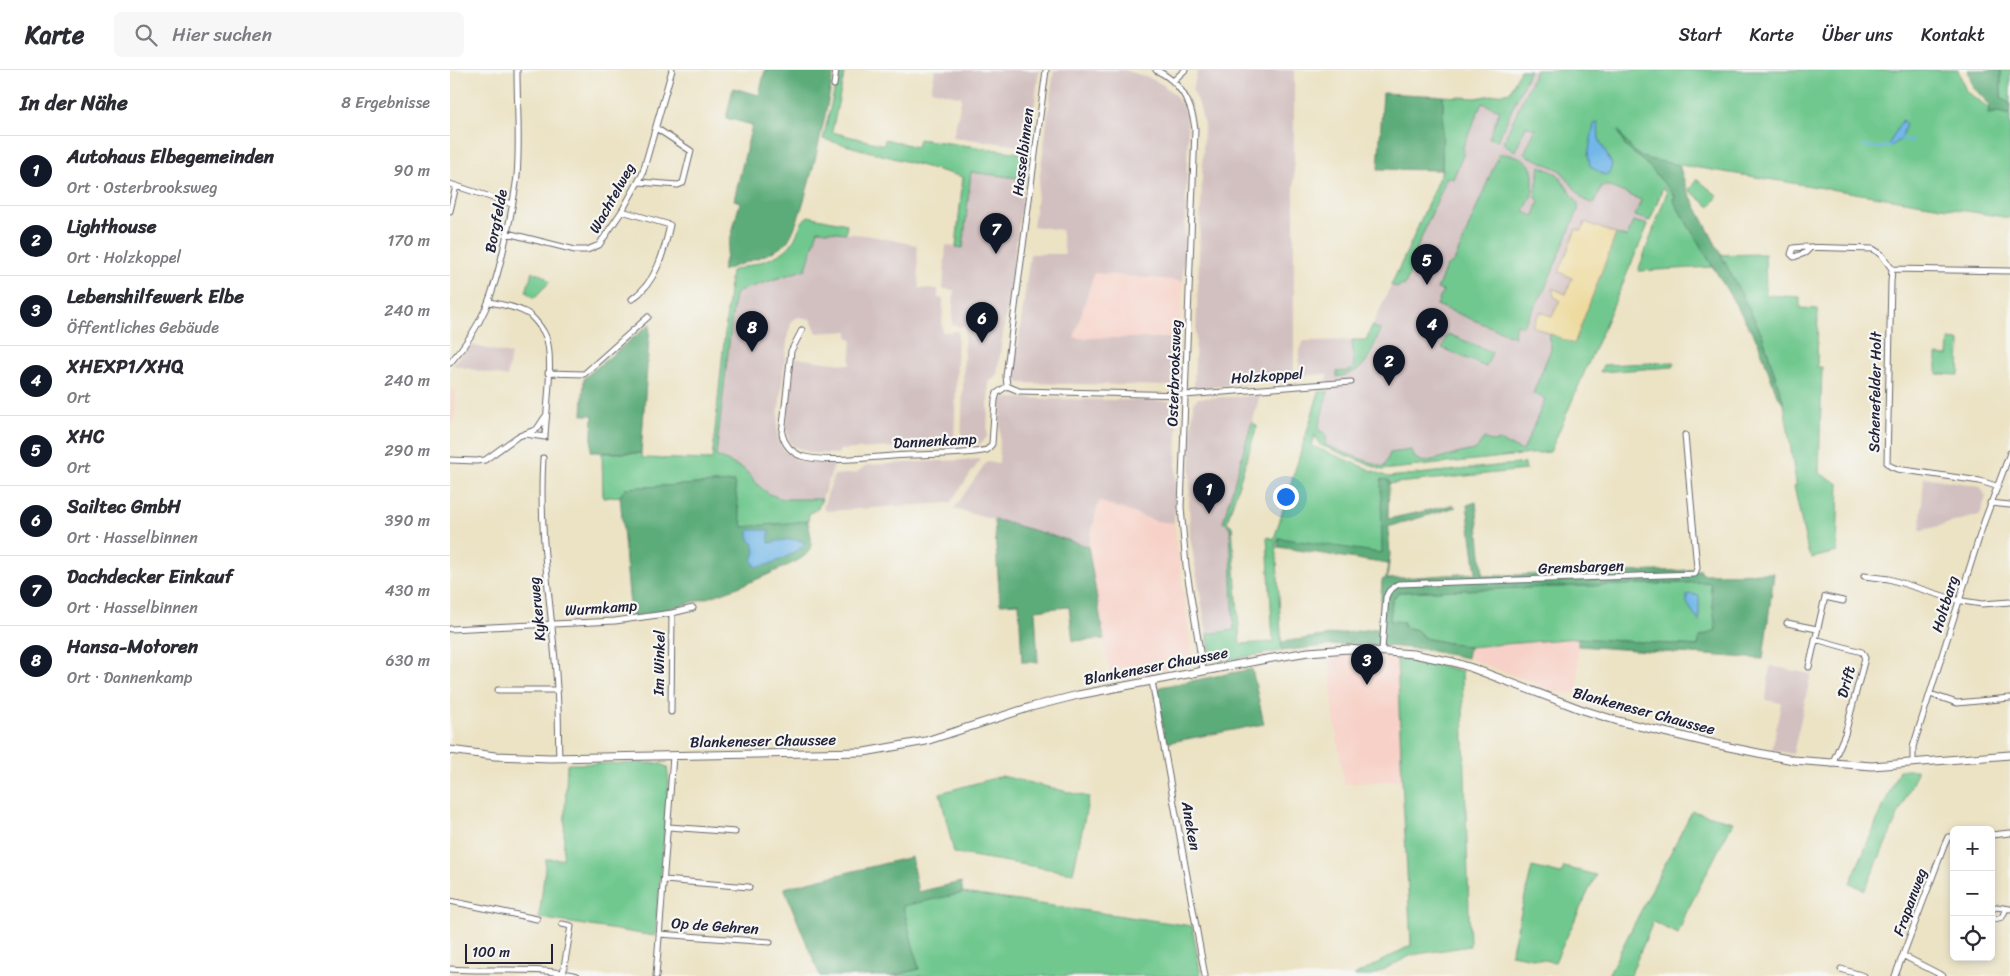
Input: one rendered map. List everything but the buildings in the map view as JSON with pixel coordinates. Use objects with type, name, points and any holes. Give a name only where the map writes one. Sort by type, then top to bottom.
[{"type":"main road","name":"Blankeneser Chaussee","points":[[450,750],[495,756],[559,758],[832,754],[890,748],[936,738],[1065,698],[1152,680],[1318,651],[1382,650],[1431,657],[1472,668],[1572,706],[1618,721],[1772,757],[1859,766],[2010,755]]},
{"type":"street","name":"Borgfelde","points":[[450,363],[475,330],[490,302],[507,233],[517,168],[517,70]]},
{"type":"street","name":"Wachtelweg","points":[[507,233],[575,250],[587,250],[599,245],[639,182],[672,70]]},
{"type":"street","points":[[834,84],[836,70]]},
{"type":"street","name":"Hasselbinnen","points":[[1007,386],[1006,376],[1046,70]]},
{"type":"street","name":"Osterbrooksweg","points":[[1156,70],[1173,81],[1188,102],[1193,115],[1195,129],[1181,521],[1186,566],[1203,670]]},
{"type":"street","points":[[1173,81],[1185,70]]},
{"type":"street","points":[[639,182],[678,185],[683,183],[691,151],[656,128]]},
{"type":"street","points":[[450,184],[512,204]]},
{"type":"street","points":[[450,211],[456,186]]},
{"type":"street","points":[[622,211],[670,225],[664,250],[653,276],[639,294],[632,299]]},
{"type":"street","points":[[1811,247],[1873,249],[1881,254],[1892,269],[2010,270]]},
{"type":"street","name":"Schenefelder Holt","points":[[1892,269],[1887,463],[1894,468],[1980,481],[1996,486]]},
{"type":"street","points":[[490,302],[522,311],[536,322],[546,335],[548,343],[548,373],[545,437],[525,434]]},
{"type":"street","points":[[548,373],[580,375],[588,372],[648,317]]},
{"type":"street","name":"Dannenkamp","points":[[802,330],[791,351],[782,427],[785,444],[794,453],[801,456],[839,459],[987,450],[992,444],[997,393],[1007,386]]},
{"type":"street","name":"Holzkoppel","points":[[1186,395],[1350,382]]},
{"type":"street","points":[[1007,386],[1019,391],[1186,395]]},
{"type":"street","points":[[450,460],[485,460],[517,437],[538,429],[546,417]]},
{"type":"street","name":"Gremsbargen","points":[[1382,650],[1386,597],[1389,591],[1398,584],[1695,574],[1697,568],[1685,435]]},
{"type":"street","name":"Holtbarg","points":[[1913,763],[1913,747],[1990,503],[2010,453]]},
{"type":"street","name":"Kykerweg","points":[[543,458],[542,516],[550,624],[558,690],[559,758]]},
{"type":"street","points":[[1990,503],[2010,505]]},
{"type":"street","points":[[1864,576],[1889,579],[1946,598],[1982,604],[2010,602]]},
{"type":"street","points":[[1809,667],[1825,597],[1843,601]]},
{"type":"street","name":"Wurmkamp","points":[[450,629],[615,621],[693,608]]},
{"type":"street","name":"Im Winkel","points":[[671,712],[672,613]]},
{"type":"street","points":[[1787,623],[1817,629]]},
{"type":"street","name":"Drift","points":[[1815,639],[1855,648],[1862,652],[1865,658],[1844,734],[1832,764]]},
{"type":"street","name":"Aneken","points":[[1152,680],[1205,976]]},
{"type":"street","points":[[498,690],[558,690]]},
{"type":"street","points":[[1930,694],[1958,702],[2010,698]]},
{"type":"street","name":"Op de Gehren","points":[[656,976],[673,756]]},
{"type":"street","points":[[669,827],[735,832]]},
{"type":"street","points":[[1995,834],[2010,833]]},
{"type":"street","name":"Frapanweg","points":[[1895,976],[1950,840]]},
{"type":"street","points":[[664,880],[749,887]]},
{"type":"street","points":[[450,901],[537,919]]},
{"type":"street","points":[[1995,908],[2008,909]]},
{"type":"street","points":[[1995,919],[2002,917],[2008,909]]},
{"type":"street","points":[[562,924],[571,926],[563,973]]},
{"type":"street","name":"Op de Gehren","points":[[659,934],[770,942]]},
{"type":"street","points":[[1904,956],[1943,976]]},
{"type":"street","points":[[450,969],[563,973],[577,976]]},
{"type":"street","points":[[1841,969],[1864,976]]},
{"type":"shaded area","points":[[935,70],[1039,70],[1029,147],[953,137],[962,97],[931,90]]},
{"type":"shaded area","points":[[1054,70],[1124,70],[1150,78],[1174,94],[1187,118],[1183,281],[1094,273],[1074,338],[1180,338],[1179,381],[1175,386],[1019,383],[1014,377],[1030,254],[1065,254],[1061,230],[1033,226]]},
{"type":"shaded area","points":[[1294,70],[1294,377],[1198,389],[1194,385],[1204,125],[1199,104],[1192,89],[1198,71]]},
{"type":"shaded area","points":[[1520,70],[1614,70],[1604,93],[1609,113],[1660,197],[1650,221],[1647,222],[1648,225],[1550,452],[1382,470],[1320,445],[1315,434],[1328,391],[1327,374],[1299,376],[1299,350],[1304,341],[1366,340],[1476,98],[1510,92]]},
{"type":"shaded area","points":[[971,172],[1025,179],[997,375],[989,382],[987,437],[980,444],[961,444],[965,327],[952,325],[954,290],[943,289],[946,245],[963,248]]},
{"type":"shaded area","points":[[818,230],[873,236],[917,245],[919,288],[938,289],[938,298],[943,299],[942,332],[958,331],[954,444],[840,450],[838,454],[811,453],[793,446],[789,441],[786,427],[795,358],[850,365],[852,338],[848,338],[848,331],[817,333],[811,319],[798,317],[792,321],[788,334],[777,426],[778,439],[784,451],[797,460],[812,463],[835,463],[822,499],[783,499],[769,494],[751,478],[716,457],[734,299],[736,293],[742,290],[806,269]]},
{"type":"shaded area","points":[[1094,273],[1183,281],[1180,338],[1074,338]]},
{"type":"shaded area","points":[[470,345],[511,354],[507,377],[453,365]]},
{"type":"shaded area","points":[[450,390],[456,391],[454,422],[450,422]]},
{"type":"shaded area","points":[[1260,396],[1223,522],[1230,526],[1234,630],[1207,634],[1190,536],[1189,500],[1193,403],[1198,398]]},
{"type":"shaded area","points":[[1005,398],[1169,401],[1178,410],[1174,523],[1156,521],[1099,501],[1088,546],[954,509],[987,461],[999,464],[1001,400]]},
{"type":"shaded area","points":[[981,459],[950,503],[826,511],[823,507],[834,475],[856,473],[867,465]]},
{"type":"shaded area","points":[[1924,477],[1980,486],[1986,497],[1980,515],[1920,531]]},
{"type":"shaded area","points":[[1099,501],[1156,521],[1174,523],[1193,662],[1173,666],[1157,673],[1111,682],[1088,546]]},
{"type":"shaded area","points":[[1578,638],[1578,693],[1559,693],[1467,658],[1469,647]]},
{"type":"shaded area","points":[[1329,657],[1397,658],[1402,780],[1344,784],[1333,710]]},
{"type":"shaded area","points":[[1770,666],[1811,674],[1793,754],[1772,750],[1781,703],[1766,700]]},
{"type":"green space","points":[[765,70],[834,70],[807,190],[792,233],[780,248],[764,256],[722,271],[740,202],[734,200],[752,125],[726,118],[733,88],[759,95]]},
{"type":"green space","points":[[839,70],[845,70],[832,132],[884,145],[885,139],[917,147],[919,139],[1028,154],[1025,179],[971,172],[963,248],[956,247],[963,177],[823,139]]},
{"type":"green space","points":[[1520,70],[1530,70],[1498,140],[1489,138],[1500,110],[1482,103],[1463,147],[1464,153],[1453,179],[1447,177],[1414,255],[1416,261],[1404,286],[1400,285],[1398,288],[1391,285],[1442,170],[1443,96],[1476,98],[1510,92]]},
{"type":"green space","points":[[1536,70],[1958,70],[1966,91],[1989,108],[1988,114],[1999,112],[2010,115],[2010,218],[1643,159],[1635,153],[1620,134],[1625,146],[1649,166],[1675,196],[1673,200],[1713,267],[1638,271],[1667,192],[1663,187],[1650,221],[1635,216],[1641,200],[1608,186],[1602,186],[1593,204],[1583,199],[1560,170],[1524,154],[1535,129],[1526,126],[1515,151],[1503,143]]},
{"type":"green space","points":[[1968,70],[2001,70],[2001,97],[2010,104],[2010,115],[1999,112],[1988,114],[1990,105],[1973,87]]},
{"type":"green space","points":[[2001,70],[2010,70],[2010,104],[2001,97]]},
{"type":"green space","points":[[1383,93],[1443,96],[1442,170],[1378,169]]},
{"type":"green space","points":[[1618,130],[1637,154],[1650,159],[1679,165],[1686,187],[1762,334],[1784,404],[1777,395],[1758,342],[1673,200],[1675,196],[1649,166],[1625,146]]},
{"type":"green space","points":[[1499,154],[1519,157],[1528,163],[1531,168],[1533,191],[1524,212],[1534,216],[1539,201],[1535,196],[1540,166],[1557,174],[1578,203],[1578,210],[1543,293],[1523,326],[1517,324],[1514,331],[1515,337],[1437,305],[1443,291],[1437,289],[1446,267],[1454,262]]},
{"type":"green space","points":[[1697,179],[1718,196],[1710,207],[1689,190]]},
{"type":"green space","points":[[808,216],[847,224],[846,233],[818,230],[806,269],[736,293],[716,456],[744,469],[769,494],[783,499],[822,499],[818,508],[809,514],[808,521],[743,528],[734,482],[626,488],[620,496],[603,498],[602,453],[641,453],[642,458],[712,460],[731,271],[764,261],[787,249],[796,236],[802,222]]},
{"type":"green space","points":[[1633,221],[1648,225],[1550,452],[1382,470],[1320,445],[1315,435],[1312,446],[1388,477],[1525,463],[1526,470],[1387,484],[1388,558],[1276,542],[1282,651],[1219,661],[1211,655],[1207,634],[1234,630],[1230,527],[1223,522],[1252,422],[1257,426],[1227,522],[1232,526],[1240,644],[1273,642],[1267,537],[1274,539],[1319,392],[1328,391],[1318,429],[1327,435],[1325,445],[1382,467],[1384,467],[1390,453],[1411,450],[1415,458],[1424,462],[1477,449],[1484,438],[1493,442],[1499,441],[1523,451],[1545,399],[1533,393],[1551,349],[1548,333],[1574,343],[1616,234],[1627,237]]},
{"type":"green space","points":[[1765,254],[1766,295],[1800,297],[1800,308],[1818,309],[1817,367],[1822,367],[1819,473],[1839,484],[1837,552],[1812,558],[1808,552],[1794,486],[1796,486],[1796,482],[1784,404],[1762,334],[1711,255]]},
{"type":"green space","points":[[532,272],[543,275],[550,282],[534,298],[526,292]]},
{"type":"green space","points":[[650,324],[641,453],[591,452],[593,415],[582,415],[584,378]]},
{"type":"green space","points":[[1372,326],[1381,330],[1366,361],[1356,371],[1337,377],[1337,372],[1350,371],[1354,365],[1352,340],[1366,340]]},
{"type":"green space","points":[[1448,334],[1492,352],[1486,367],[1442,348]]},
{"type":"green space","points":[[1949,340],[1960,341],[1959,375],[1937,374],[1937,355],[1948,356]]},
{"type":"green space","points":[[1674,362],[1673,367],[1600,372],[1603,365]]},
{"type":"green space","points":[[1381,479],[1389,480],[1388,519],[1452,505],[1456,507],[1388,527],[1390,554],[1387,579],[1476,573],[1467,505],[1476,502],[1483,576],[1693,570],[1701,570],[1702,574],[1774,573],[1763,659],[1578,646],[1578,638],[1698,646],[1700,637],[1716,630],[1710,582],[1399,592],[1392,600],[1390,621],[1404,622],[1404,627],[1417,630],[1424,638],[1469,647],[1467,658],[1421,649],[1353,643],[1282,651],[1281,642],[1379,628],[1382,580],[1386,578],[1388,564],[1278,547],[1279,538],[1382,553]]},
{"type":"green space","points":[[734,482],[743,527],[808,521],[811,540],[809,551],[792,563],[725,592],[669,609],[631,617],[620,496],[626,488]]},
{"type":"green space","points":[[994,519],[1088,546],[1104,639],[1073,641],[1069,607],[1035,610],[1038,662],[1022,662],[1019,603],[1000,604]]},
{"type":"green space","points":[[1710,582],[1716,630],[1700,637],[1698,646],[1578,638],[1469,647],[1424,638],[1417,630],[1404,627],[1404,622],[1390,621],[1392,600],[1399,592]]},
{"type":"green space","points":[[1397,658],[1431,663],[1462,671],[1470,946],[1412,955],[1371,976],[1354,976],[1411,945]]},
{"type":"green space","points":[[1252,669],[1264,724],[1166,743],[1156,691],[1160,687]]},
{"type":"green space","points":[[659,763],[667,767],[669,781],[655,936],[539,918],[546,859],[563,859],[567,764]]},
{"type":"green space","points":[[1899,770],[1918,770],[1865,890],[1850,883]]},
{"type":"green space","points":[[1002,776],[1089,797],[1073,873],[954,853],[940,793]]},
{"type":"green space","points":[[1692,811],[1733,822],[1686,913],[1678,934],[1653,922],[1630,976],[1608,975]]},
{"type":"green space","points":[[911,857],[918,892],[961,882],[963,893],[903,906],[919,969],[892,976],[820,976],[784,888]]},
{"type":"green space","points":[[1532,867],[1561,874],[1564,867],[1596,875],[1555,962],[1511,954]]},
{"type":"green space","points":[[963,893],[1192,926],[1201,976],[892,976],[919,969],[902,905]]},
{"type":"sand","points":[[1585,222],[1616,234],[1574,344],[1532,326],[1540,312],[1552,316],[1560,300],[1554,297],[1552,288],[1566,294],[1572,278],[1559,272],[1576,229],[1582,231]]},
{"type":"water","points":[[1902,120],[1906,124],[1901,139],[1891,146],[1889,144]]},
{"type":"water","points":[[1598,123],[1599,139],[1612,165],[1609,173],[1604,175],[1590,166],[1588,155],[1594,124]]},
{"type":"water","points":[[749,530],[769,530],[769,543],[792,539],[805,543],[802,547],[782,559],[767,565],[755,566],[752,559],[755,553],[754,544],[749,539]]},
{"type":"water","points":[[1687,595],[1699,596],[1699,622],[1687,603]]},
{"type":"waterway","points":[[1827,70],[1832,72],[1838,70]]},
{"type":"waterway","points":[[1901,139],[1913,142]]},
{"type":"waterway","points":[[1864,146],[1881,148],[1890,145]]},
{"type":"place","name":"Dachdecker Einkauf","points":[[996,254]]},
{"type":"place","name":"XHC","points":[[1427,285]]},
{"type":"place","name":"Sailtec GmbH","points":[[982,343]]},
{"type":"place","name":"XHEXP1/XHQ","points":[[1432,349]]},
{"type":"place","name":"Hansa-Motoren","points":[[752,352]]},
{"type":"place","name":"Lighthouse","points":[[1389,386]]},
{"type":"place","name":"Autohaus Elbegemeinden","points":[[1209,514]]},
{"type":"place","name":"Lebenshilfewerk Elbe","points":[[1367,685]]}]
